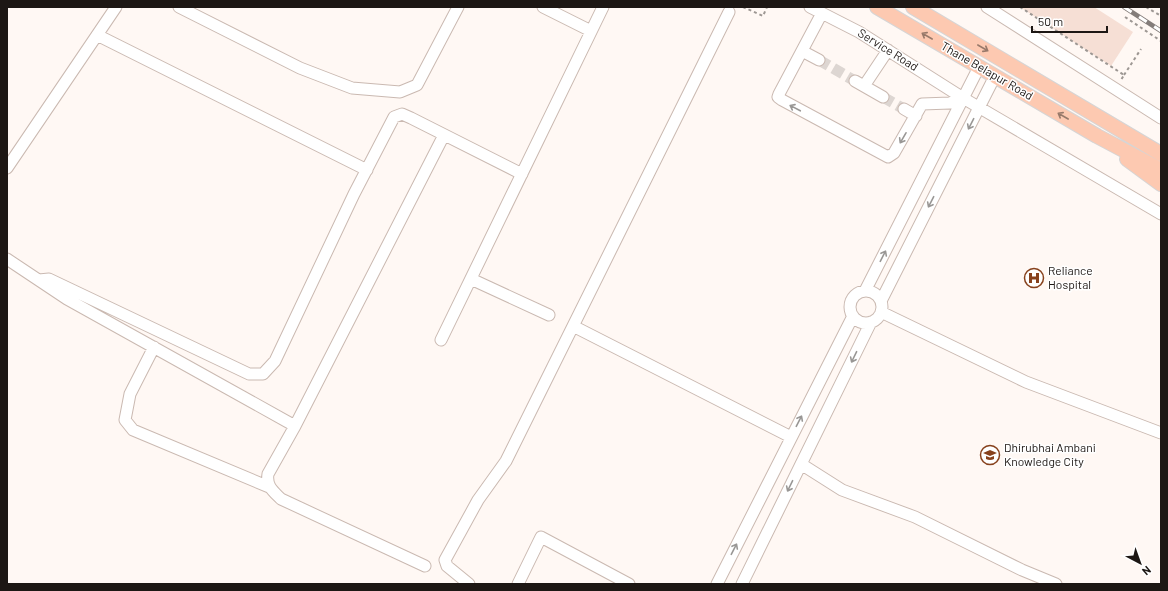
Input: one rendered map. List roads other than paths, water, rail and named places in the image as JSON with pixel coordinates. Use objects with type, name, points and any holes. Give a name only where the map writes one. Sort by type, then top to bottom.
[{"type":"main road","name":"Thane Belapur Road","points":[[877,7],[1097,136]]},
{"type":"main road","name":"Thane Belapur Road","points":[[913,7],[1106,121]]},
{"type":"main road","points":[[1106,121],[1161,143]]},
{"type":"main road","points":[[1106,121],[1161,154]]},
{"type":"main road","points":[[1097,136],[1161,170]]},
{"type":"main road","points":[[1097,136],[1161,184]]},
{"type":"street","points":[[7,168],[116,7]]},
{"type":"street","points":[[179,7],[300,68],[352,88],[400,92],[417,85],[458,7]]},
{"type":"street","points":[[543,7],[591,31]]},
{"type":"street","points":[[441,340],[603,7]]},
{"type":"street","name":"Service Road","points":[[810,7],[859,32],[979,108],[1161,214]]},
{"type":"street","points":[[987,7],[1161,118]]},
{"type":"street","points":[[469,584],[447,566],[445,560],[478,500],[506,461],[729,12]]},
{"type":"street","points":[[822,13],[779,94],[778,97],[782,100],[888,157],[894,153],[924,103],[950,103],[963,98]]},
{"type":"street","points":[[97,35],[367,170]]},
{"type":"street","points":[[883,97],[859,83],[888,50]]},
{"type":"street","points":[[802,51],[819,60]]},
{"type":"street","points":[[979,67],[865,291],[855,296],[852,301],[851,311],[853,316],[862,322],[871,322],[876,320],[881,307],[995,76]]},
{"type":"street","points":[[904,109],[916,116]]},
{"type":"street","points":[[40,280],[50,279],[249,374],[263,374],[274,361],[281,348],[394,117],[402,114],[522,174]]},
{"type":"street","points":[[269,487],[268,474],[295,426],[444,135]]},
{"type":"street","points":[[7,259],[67,299],[295,426]]},
{"type":"street","points":[[471,279],[549,315]]},
{"type":"street","points":[[865,291],[875,294],[881,307],[1026,382],[1161,433]]},
{"type":"street","points":[[717,584],[853,316]]},
{"type":"street","points":[[742,584],[871,322]]},
{"type":"street","points":[[573,326],[791,437]]},
{"type":"street","points":[[154,347],[130,394],[125,420],[133,430],[269,487],[280,499],[425,566]]},
{"type":"street","points":[[801,464],[842,490],[915,517],[1022,570],[1056,584]]},
{"type":"street","points":[[518,584],[542,537],[629,584]]},
{"type":"tunnel","points":[[819,60],[855,81]]},
{"type":"tunnel","points":[[883,97],[904,109]]},
{"type":"railway","points":[[1124,7],[1161,31]]},
{"type":"place","name":"Reliance Hospital","points":[[1034,278]]},
{"type":"place","name":"Dhirubhai Ambani Knowledge City","points":[[990,455]]}]
